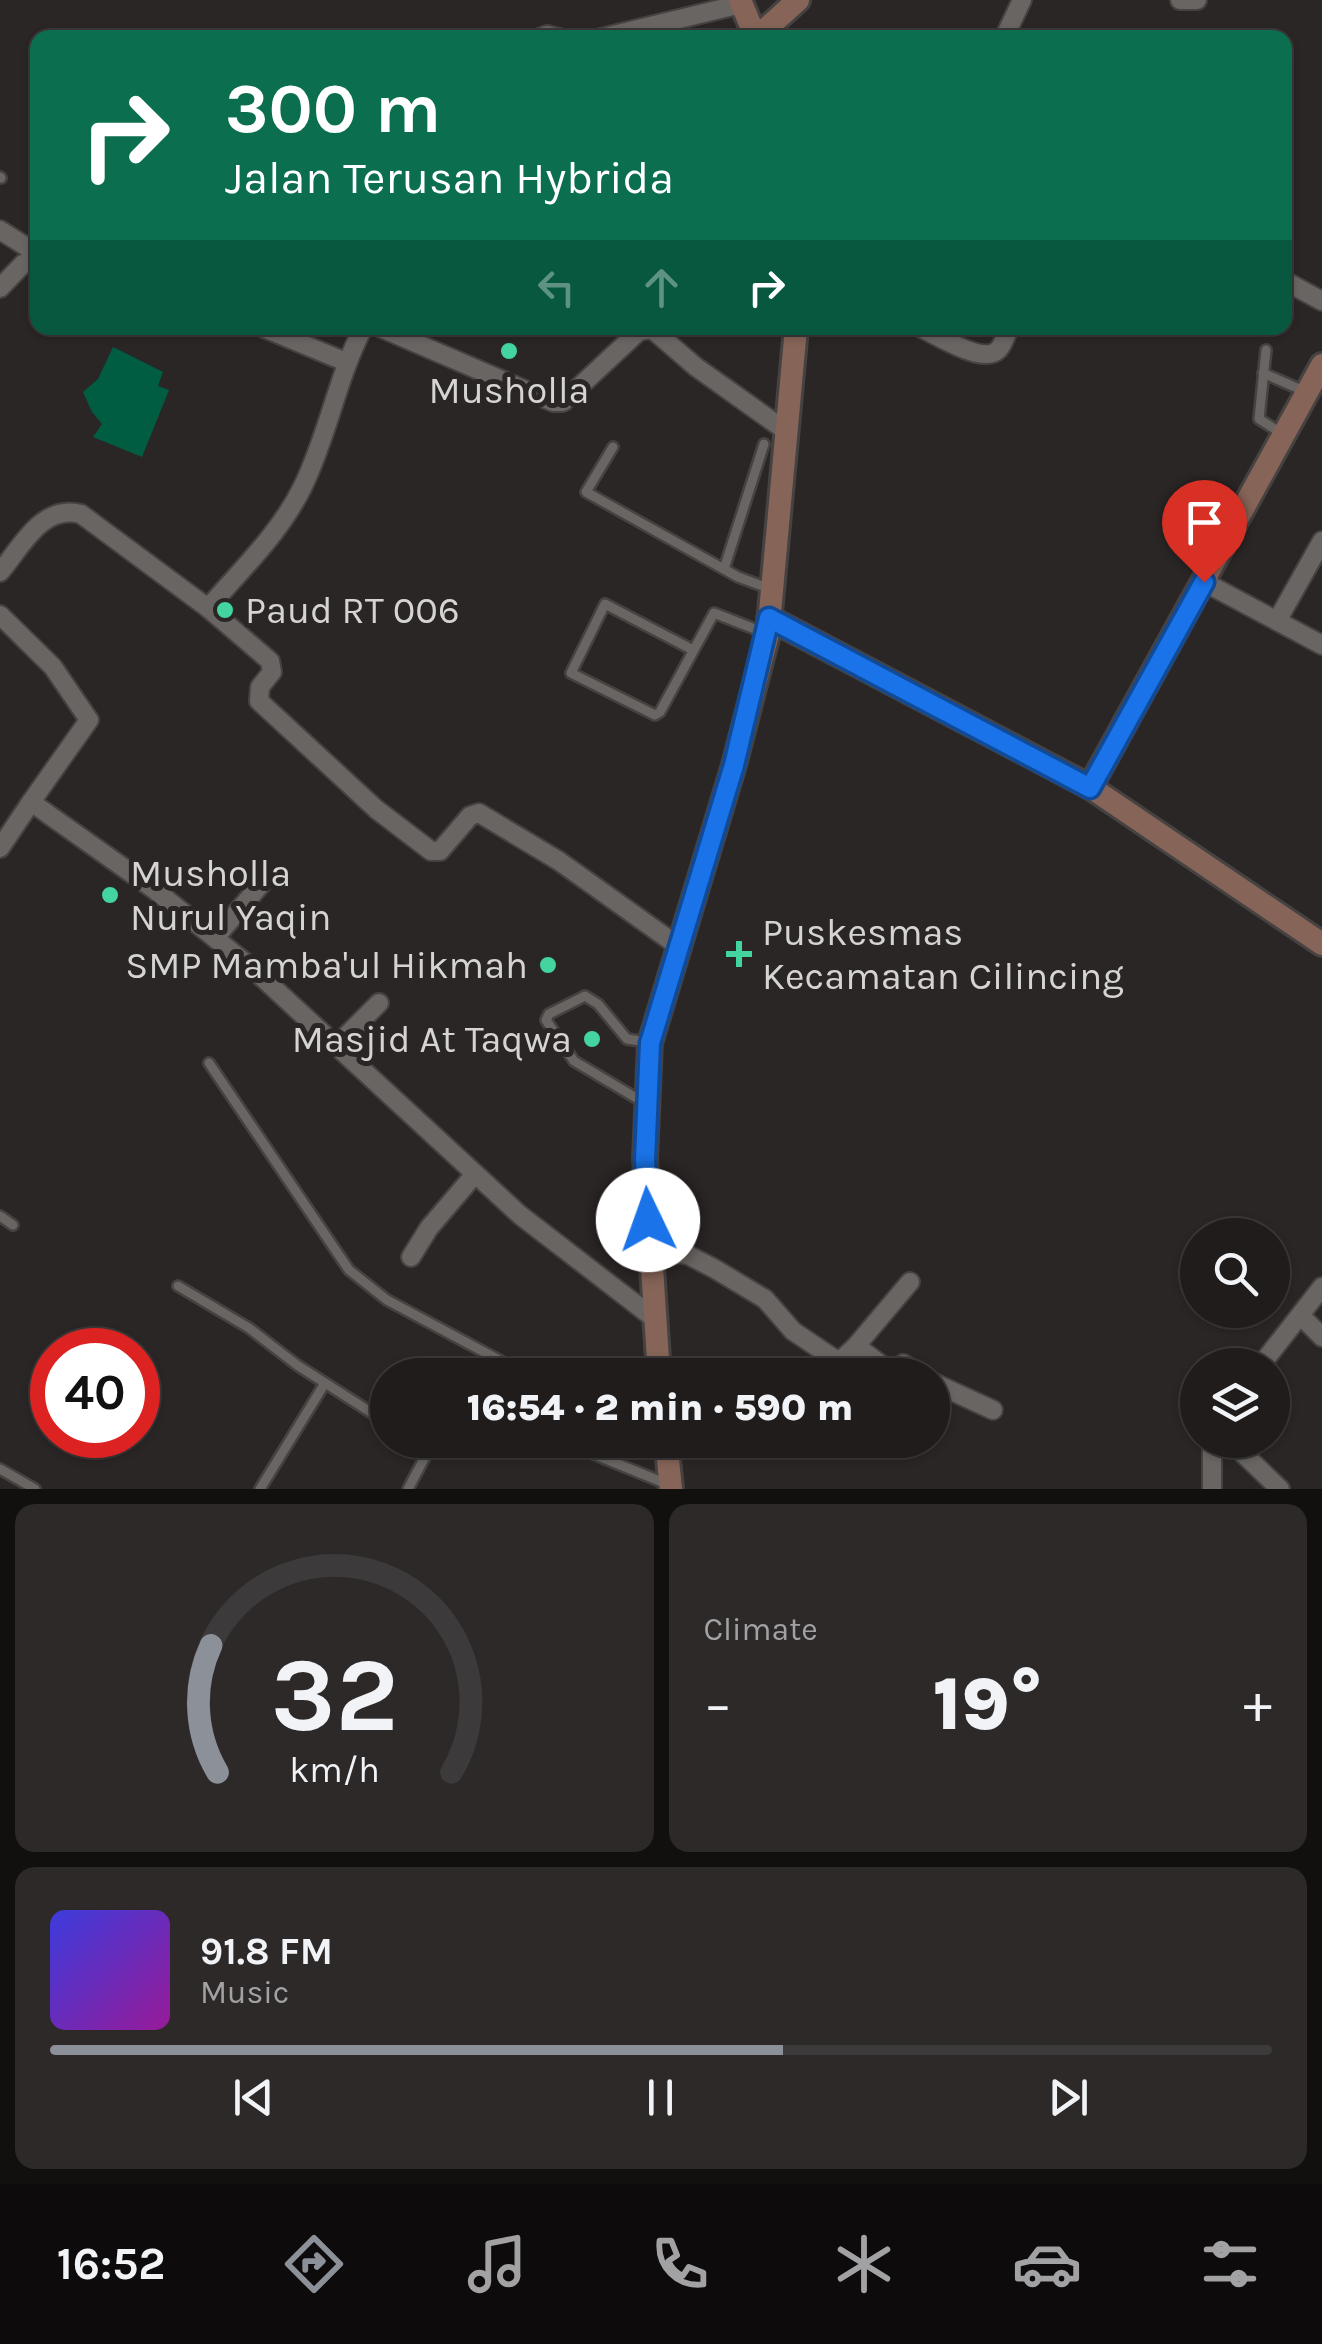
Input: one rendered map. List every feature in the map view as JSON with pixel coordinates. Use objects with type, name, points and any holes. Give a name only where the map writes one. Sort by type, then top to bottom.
[{"type":"street","points":[[765,30],[798,0]]},
{"type":"street","points":[[1008,30],[1022,0]]},
{"type":"street","points":[[1180,0],[1197,0]]},
{"type":"street","points":[[632,30],[741,2],[753,30]]},
{"type":"street","points":[[0,230],[30,250]]},
{"type":"street","points":[[0,288],[30,260]]},
{"type":"street","points":[[1292,285],[1322,300]]},
{"type":"street","points":[[281,335],[346,362]]},
{"type":"street","points":[[208,608],[294,505],[360,335]]},
{"type":"street","points":[[410,335],[553,402],[564,402],[635,335]]},
{"type":"street","points":[[659,335],[696,367],[786,431]]},
{"type":"street","points":[[657,1358],[645,1160],[650,1043],[734,765],[768,626],[786,431],[790,335]]},
{"type":"street","points":[[936,335],[977,354],[990,355],[1001,347],[1006,335]]},
{"type":"street","points":[[1090,788],[1322,365]]},
{"type":"street","points":[[0,572],[29,532],[51,518],[76,512],[208,608],[270,661],[272,672],[260,687],[260,701],[376,809],[431,851],[440,851],[470,816],[478,814],[559,861],[678,946]]},
{"type":"street","points":[[1277,621],[1320,549]]},
{"type":"street","points":[[1204,582],[1322,645]]},
{"type":"street","points":[[0,614],[53,667],[89,720],[0,848]]},
{"type":"street","points":[[768,626],[1090,788],[1322,944]]},
{"type":"street","points":[[32,798],[215,938],[520,1215],[654,1319]]},
{"type":"street","points":[[215,938],[262,883]]},
{"type":"street","points":[[337,1045],[379,1003]]},
{"type":"street","points":[[411,1256],[475,1174]]},
{"type":"street","points":[[649,1250],[688,1254],[715,1269],[765,1299],[792,1330],[839,1362],[910,1282]]},
{"type":"street","points":[[1275,1348],[1322,1286]]},
{"type":"street","points":[[1300,1316],[1322,1336]]},
{"type":"street","points":[[856,1346],[872,1358]]},
{"type":"street","points":[[950,1390],[993,1410]]},
{"type":"street","points":[[666,1458],[676,1488]]},
{"type":"street","points":[[1212,1458],[1212,1489]]},
{"type":"street","points":[[1248,1458],[1280,1489]]},
{"type":"lane","points":[[1266,350],[1259,419],[1284,434]]},
{"type":"lane","points":[[1263,373],[1307,392]]},
{"type":"lane","points":[[724,569],[764,444]]},
{"type":"lane","points":[[613,447],[586,492],[724,569],[772,590]]},
{"type":"lane","points":[[693,650],[605,604],[571,673],[655,715],[660,712],[714,613],[768,626]]},
{"type":"lane","points":[[647,1104],[574,1061],[546,1020],[549,1014],[585,996],[598,1004],[627,1039],[650,1043]]},
{"type":"lane","points":[[209,1063],[350,1270],[387,1300],[495,1358]]},
{"type":"lane","points":[[0,1216],[13,1225]]},
{"type":"lane","points":[[178,1286],[250,1328],[370,1412]]},
{"type":"lane","points":[[260,1489],[325,1383]]},
{"type":"lane","points":[[408,1489],[424,1458]]},
{"type":"lane","points":[[602,1458],[676,1488]]},
{"type":"lane","points":[[0,1469],[35,1489]]},
{"type":"green space","points":[[113,347],[163,372],[158,386],[169,390],[142,457],[93,437],[102,424],[83,392],[98,379]]},
{"type":"place","name":"Musholla","points":[[509,351]]},
{"type":"place","name":"Paud RT 006","points":[[225,610]]},
{"type":"place","name":"Musholla Nurul Yaqin","points":[[110,895]]},
{"type":"place","name":"Puskesmas Kecamatan Cilincing","points":[[739,954]]},
{"type":"place","name":"SMP Mamba'ul Hikmah","points":[[548,965]]},
{"type":"place","name":"Masjid At Taqwa","points":[[592,1039]]},
{"type":"route","points":[[648,1220],[645,1160],[650,1043],[734,765],[769,618],[1090,788],[1204,582]]}]
